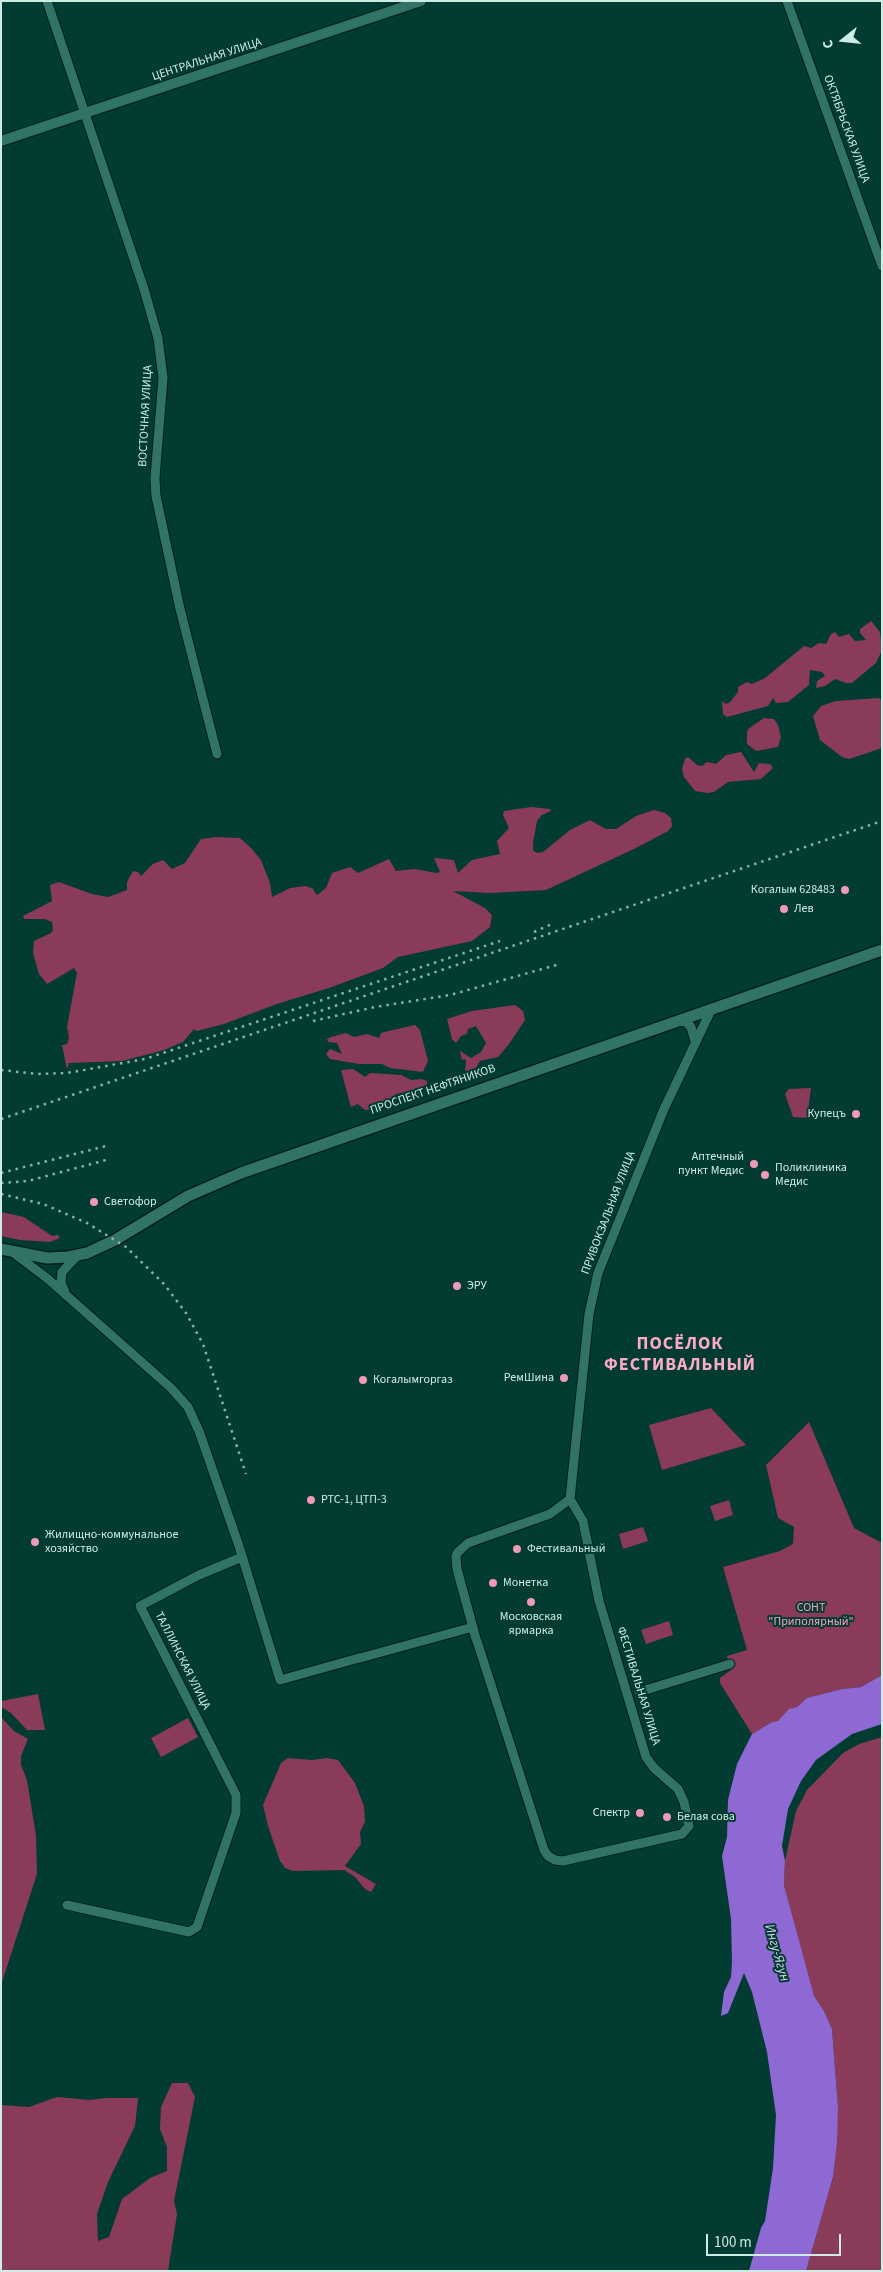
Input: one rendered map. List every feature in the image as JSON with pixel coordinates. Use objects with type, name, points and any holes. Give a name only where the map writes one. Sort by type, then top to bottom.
[{"type":"main road","name":"ПРОСПЕКТ НЕФТЯНИКОВ","points":[[7,1251],[47,1258],[78,1255],[106,1245],[188,1196],[228,1178],[676,1020],[882,950]]},
{"type":"street","name":"ВОСТОЧНАЯ УЛИЦА","points":[[47,1],[134,260],[158,338],[163,378],[155,478],[156,496],[180,609],[217,754]]},
{"type":"street","name":"ЦЕНТРАЛЬНАЯ УЛИЦА","points":[[1,141],[421,1]]},
{"type":"street","name":"ОКТЯБРЬСКАЯ УЛИЦА","points":[[787,1],[882,266]]},
{"type":"street","name":"ПРИВОКЗАЛЬНАЯ УЛИЦА","points":[[570,1499],[590,1314],[598,1273],[632,1184],[695,1041],[712,1008]]},
{"type":"street","points":[[676,1020],[689,1024],[695,1041]]},
{"type":"street","points":[[7,1251],[41,1272],[171,1388],[188,1407],[199,1432],[242,1557],[280,1680],[473,1627],[457,1569],[458,1552],[468,1544],[550,1514],[570,1499]]},
{"type":"street","points":[[66,1295],[61,1283],[62,1272],[78,1255]]},
{"type":"street","name":"ФЕСТИВАЛЬНАЯ УЛИЦА","points":[[473,1627],[544,1850],[548,1856],[555,1860],[563,1861],[682,1834],[688,1829],[689,1820],[678,1789],[654,1768],[646,1757],[600,1602],[583,1521],[570,1499]]},
{"type":"street","name":"ТАЛЛИНСКАЯ УЛИЦА","points":[[67,1905],[189,1932],[197,1927],[236,1813],[236,1795],[140,1606],[199,1575],[242,1557]]},
{"type":"street","points":[[628,1695],[730,1664]]},
{"type":"green space","points":[[871,621],[880,632],[882,650],[876,663],[852,683],[835,679],[825,686],[816,688],[817,681],[825,676],[822,672],[810,670],[809,685],[788,702],[776,703],[773,698],[768,706],[727,717],[723,714],[722,701],[726,704],[730,702],[738,692],[738,687],[747,682],[752,684],[765,678],[804,646],[811,648],[819,643],[826,644],[831,634],[835,632],[839,637],[849,634],[855,641],[866,640],[860,633],[860,629]]},
{"type":"green space","points":[[879,698],[882,700],[882,748],[849,759],[842,757],[820,740],[813,716],[821,706],[836,701]]},
{"type":"green space","points":[[764,718],[774,719],[778,725],[781,737],[778,747],[756,751],[747,744],[747,733],[748,729]]},
{"type":"green space","points":[[741,752],[754,772],[759,763],[770,764],[773,768],[761,779],[728,782],[714,792],[707,793],[695,791],[684,777],[682,769],[685,759],[688,757],[697,765],[702,766],[707,762],[716,764],[726,755]]},
{"type":"green space","points":[[531,807],[550,809],[551,811],[542,815],[537,821],[533,850],[537,853],[543,852],[570,830],[590,820],[606,829],[616,829],[636,816],[654,810],[665,813],[671,818],[672,826],[668,831],[636,848],[546,890],[490,893],[453,891],[485,908],[492,915],[490,927],[472,941],[398,957],[383,968],[329,988],[277,1004],[224,1024],[197,1031],[194,1029],[183,1042],[164,1050],[122,1061],[69,1063],[67,1069],[62,1045],[67,1044],[69,1038],[67,1027],[77,973],[74,968],[47,984],[39,974],[33,953],[34,941],[51,933],[53,930],[52,922],[45,919],[24,919],[23,916],[52,901],[50,885],[59,882],[92,894],[108,897],[127,890],[127,882],[133,871],[138,872],[141,876],[153,864],[163,860],[172,869],[185,863],[201,839],[216,837],[240,838],[251,848],[261,860],[270,883],[272,897],[290,888],[305,886],[312,888],[317,895],[326,888],[332,873],[350,867],[358,873],[389,859],[396,871],[414,869],[437,873],[440,872],[434,858],[454,860],[458,873],[472,860],[500,854],[497,841],[509,828],[503,815],[504,811]]},
{"type":"green space","points":[[515,1005],[523,1011],[525,1020],[509,1044],[498,1057],[480,1061],[476,1068],[478,1075],[475,1077],[472,1073],[465,1072],[466,1061],[465,1059],[462,1060],[460,1051],[471,1058],[481,1052],[486,1043],[476,1026],[468,1029],[467,1034],[461,1036],[456,1043],[452,1039],[447,1019],[472,1011]]},
{"type":"green space","points":[[415,1025],[420,1030],[428,1061],[423,1072],[390,1068],[382,1064],[359,1064],[330,1059],[326,1054],[330,1049],[342,1054],[337,1043],[328,1042],[327,1039],[331,1037],[346,1033],[354,1037],[367,1034],[379,1038],[381,1033]]},
{"type":"green space","points":[[353,1069],[365,1077],[370,1073],[401,1075],[411,1080],[421,1079],[427,1081],[427,1084],[418,1095],[414,1096],[406,1092],[396,1094],[377,1109],[365,1110],[358,1104],[351,1107],[341,1070]]},
{"type":"green space","points":[[811,1088],[807,1118],[793,1117],[785,1094],[789,1089]]},
{"type":"green space","points":[[1,1212],[24,1217],[52,1236],[58,1235],[60,1238],[50,1242],[20,1240],[1,1236]]},
{"type":"green space","points":[[711,1408],[746,1445],[662,1470],[649,1425]]},
{"type":"green space","name":"СОНТ \"Приполярный\"","points":[[809,1422],[854,1528],[882,1543],[882,1675],[861,1687],[842,1689],[807,1698],[797,1707],[789,1710],[778,1721],[772,1722],[752,1734],[720,1683],[720,1678],[731,1670],[727,1656],[747,1650],[723,1567],[780,1551],[793,1544],[794,1527],[778,1518],[766,1465]]},
{"type":"green space","points":[[729,1500],[733,1515],[715,1521],[710,1506]]},
{"type":"green space","points":[[643,1527],[648,1541],[623,1549],[619,1534]]},
{"type":"green space","points":[[669,1621],[673,1635],[646,1644],[641,1630]]},
{"type":"green space","points":[[38,1694],[45,1730],[27,1730],[11,1713],[1,1707],[1,1701]]},
{"type":"green space","points":[[1,1717],[14,1731],[28,1739],[21,1756],[21,1765],[27,1780],[36,1836],[37,1874],[1,1985]]},
{"type":"green space","points":[[188,1718],[198,1737],[161,1757],[151,1738]]},
{"type":"green space","points":[[882,1737],[882,2271],[806,2271],[833,2177],[838,2107],[832,2029],[824,2011],[814,1996],[808,1976],[784,1885],[785,1861],[796,1811],[807,1790],[843,1753],[859,1744]]},
{"type":"green space","points":[[288,1758],[312,1760],[327,1758],[338,1760],[355,1783],[364,1806],[365,1822],[360,1832],[361,1844],[345,1866],[376,1884],[371,1892],[365,1889],[355,1877],[344,1870],[293,1871],[285,1868],[280,1861],[263,1805],[281,1763]]},
{"type":"green space","points":[[172,2083],[188,2083],[195,2097],[174,2201],[177,2214],[168,2271],[1,2271],[1,2105],[29,2107],[57,2097],[90,2100],[138,2098],[135,2126],[108,2182],[97,2214],[98,2241],[109,2237],[122,2199],[150,2178],[167,2171],[167,2147],[160,2129],[161,2107]]},
{"type":"water","name":"Ингу-Ягун","points":[[882,1675],[882,1724],[852,1734],[816,1760],[801,1781],[788,1809],[782,1846],[785,1861],[784,1885],[814,1996],[824,2011],[832,2029],[838,2107],[837,2142],[833,2177],[806,2271],[749,2271],[761,2228],[765,2221],[773,2168],[776,2115],[767,2052],[752,1992],[744,1973],[728,2013],[721,2016],[724,1992],[731,1977],[732,1962],[731,1919],[722,1856],[727,1837],[728,1800],[737,1764],[752,1734],[772,1722],[778,1721],[789,1709],[797,1707],[807,1698],[842,1689],[861,1687]]},
{"type":"railway","points":[[1,1119],[882,821]]},
{"type":"railway","points":[[534,932],[552,924]]},
{"type":"railway","points":[[1,1070],[37,1074],[67,1073],[145,1059],[500,941]]},
{"type":"railway","points":[[313,1021],[375,1007],[450,995],[560,964]]},
{"type":"railway","points":[[1,1173],[106,1146]]},
{"type":"railway","points":[[1,1183],[28,1181],[110,1159]]},
{"type":"railway","points":[[1,1194],[43,1204],[87,1223],[126,1247],[164,1284],[186,1313],[203,1344],[246,1474]]},
{"type":"place","name":"Когалым 628483","points":[[845,890]]},
{"type":"place","name":"Лев","points":[[784,909]]},
{"type":"place","name":"Купецъ","points":[[856,1114]]},
{"type":"place","name":"Аптечный пункт Медис","points":[[754,1164]]},
{"type":"place","name":"Поликлиника Медис","points":[[765,1175]]},
{"type":"place","name":"Светофор","points":[[94,1202]]},
{"type":"place","name":"ЭРУ","points":[[457,1286]]},
{"type":"place","name":"РемШина","points":[[564,1378]]},
{"type":"place","name":"Когалымгоргаз","points":[[363,1380]]},
{"type":"place","name":"РТС-1, ЦТП-3","points":[[311,1500]]},
{"type":"place","name":"Жилищно-коммунальное хозяйство","points":[[35,1542]]},
{"type":"place","name":"Фестивальный","points":[[517,1549]]},
{"type":"place","name":"Монетка","points":[[493,1583]]},
{"type":"place","name":"Московская ярмарка","points":[[531,1602]]},
{"type":"place","name":"Спектр","points":[[640,1813]]},
{"type":"place","name":"Белая сова","points":[[667,1817]]},
{"type":"district","name":"ПОСЁЛОК ФЕСТИВАЛЬНЫЙ","points":[[680,1355]]}]
